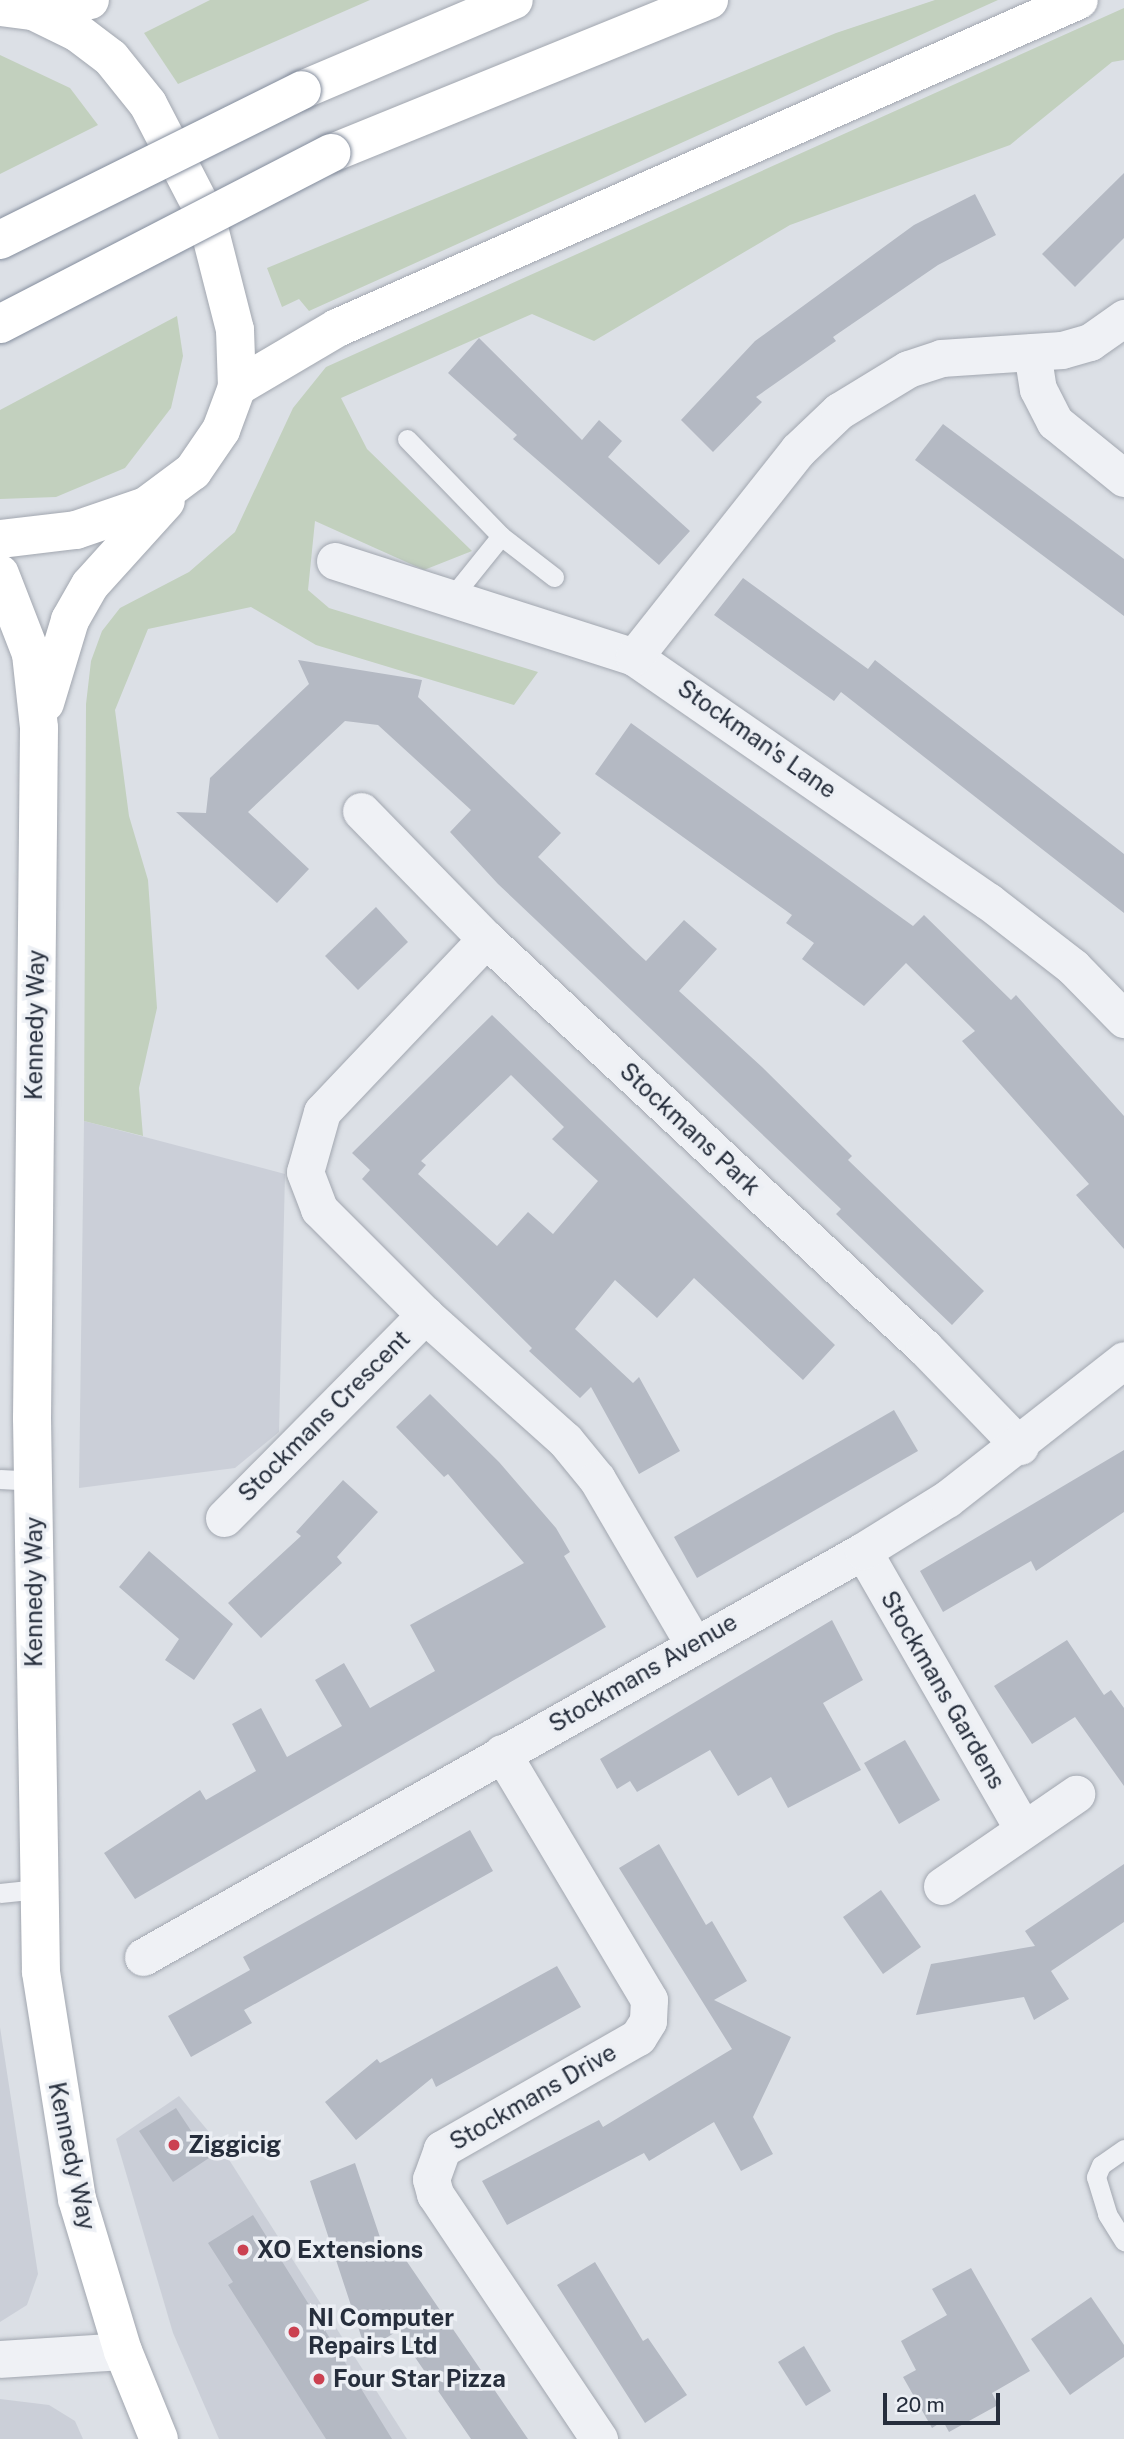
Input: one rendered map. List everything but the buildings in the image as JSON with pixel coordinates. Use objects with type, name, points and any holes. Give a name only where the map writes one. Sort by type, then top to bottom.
[{"type":"highway","points":[[17,9],[90,0]]},
{"type":"highway","points":[[0,240],[302,90],[514,0]]},
{"type":"highway","points":[[0,324],[332,153],[709,0]]},
{"type":"highway","points":[[237,387],[337,328],[1079,0]]},
{"type":"highway","points":[[0,539],[76,530],[146,506],[193,471],[220,430],[237,387],[235,330],[224,276],[206,216],[148,104],[111,58],[78,33],[17,9]]},
{"type":"highway","name":"Kennedy Way","points":[[39,728],[70,620],[90,585],[193,471]]},
{"type":"highway","name":"Kennedy Way","points":[[0,574],[32,654],[39,728],[16,1480],[18,1891],[43,1997],[69,2162],[123,2351],[159,2439]]},
{"type":"street","points":[[634,657],[798,450],[839,411],[908,369],[941,358],[1032,352],[1090,342],[1124,317]]},
{"type":"street","points":[[1032,352],[1038,388],[1055,422],[1124,478]]},
{"type":"street","name":"Stockman's Lane","points":[[335,561],[634,657],[988,901],[1073,967],[1124,1018]]},
{"type":"street","name":"Stockmans Park","points":[[361,811],[486,939],[924,1347],[1020,1446]]},
{"type":"street","name":"Stockmans Crescent","points":[[486,939],[323,1112],[310,1139],[305,1172],[319,1209],[425,1315],[565,1440],[597,1479],[693,1643]]},
{"type":"street","name":"Stockmans Crescent","points":[[224,1518],[425,1315]]},
{"type":"street","name":"Stockmans Avenue","points":[[143,1957],[693,1643],[863,1551],[1020,1446],[1124,1360]]},
{"type":"street","name":"Stockmans Gardens","points":[[863,1551],[1023,1829]]},
{"type":"street","name":"Stockmans Drive","points":[[502,1753],[649,2000],[648,2021],[638,2037],[442,2149],[431,2179],[435,2194],[599,2439]]},
{"type":"street","points":[[942,1886],[1076,1794]]},
{"type":"street","points":[[0,2359],[123,2351]]},
{"type":"lane","points":[[407,439],[501,536],[554,577]]},
{"type":"lane","points":[[452,597],[501,536]]},
{"type":"lane","points":[[1124,2149],[1101,2165],[1096,2177],[1107,2214],[1124,2241]]},
{"type":"shaded area","points":[[84,1121],[285,1174],[279,1432],[235,1468],[79,1488]]},
{"type":"shaded area","points":[[0,2027],[38,2274],[27,2305],[0,2322]]},
{"type":"shaded area","points":[[179,2096],[219,2144],[407,2439],[219,2439],[173,2333],[116,2139]]},
{"type":"shaded area","points":[[0,2399],[49,2405],[75,2421],[83,2439],[0,2439]]},
{"type":"green space","points":[[210,0],[370,0],[178,84],[144,33]]},
{"type":"green space","points":[[935,0],[998,0],[309,311],[299,299],[282,307],[267,268],[836,33]]},
{"type":"green space","points":[[1124,8],[1124,60],[1112,62],[1010,145],[790,225],[594,341],[532,314],[341,398],[367,449],[472,551],[424,570],[315,521],[308,590],[329,608],[538,672],[514,705],[316,645],[251,607],[148,629],[115,710],[129,816],[148,880],[157,1008],[139,1088],[143,1136],[84,1121],[86,704],[91,661],[102,631],[120,608],[189,572],[235,532],[293,408],[326,367]]},
{"type":"green space","points":[[0,55],[70,88],[98,125],[0,174]]},
{"type":"green space","points":[[177,316],[183,356],[171,408],[125,468],[56,497],[0,499],[0,410]]},
{"type":"place","name":"Ziggicig","points":[[174,2145]]},
{"type":"place","name":"XO Extensions","points":[[243,2250]]},
{"type":"place","name":"NI Computer Repairs Ltd","points":[[294,2332]]},
{"type":"place","name":"Four Star Pizza","points":[[319,2379]]}]
